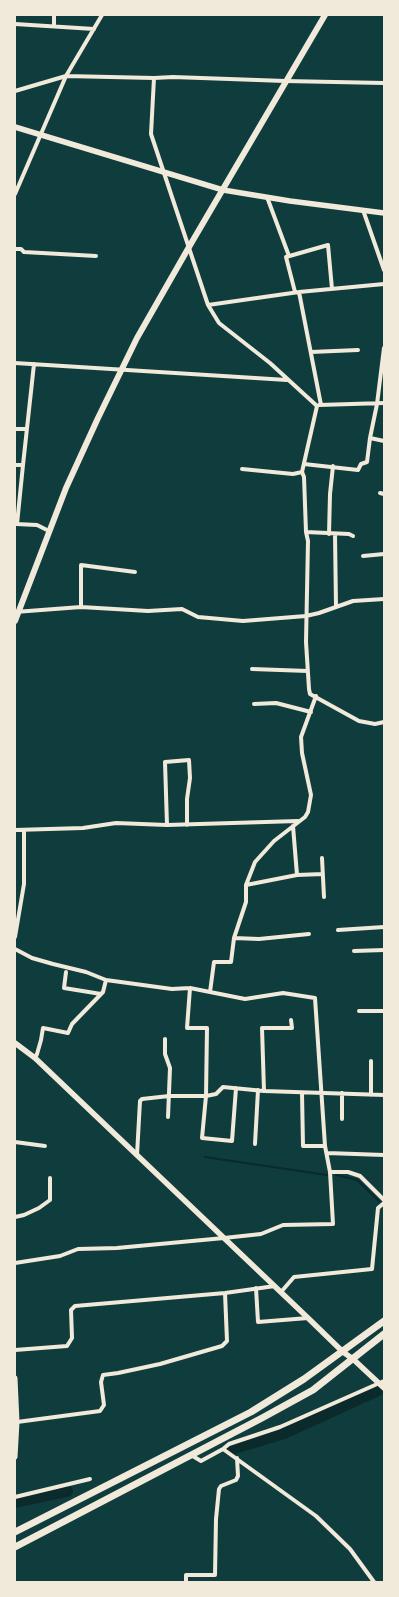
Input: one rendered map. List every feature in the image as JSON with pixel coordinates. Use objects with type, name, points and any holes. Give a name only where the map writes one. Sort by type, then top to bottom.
[{"type":"highway","points":[[15,1532],[251,1412],[304,1379],[384,1321]]},
{"type":"highway","points":[[15,1547],[313,1390],[384,1334]]},
{"type":"main road","points":[[15,621],[17,612],[48,531],[84,448],[144,325],[188,247],[325,15]]},
{"type":"main road","points":[[15,127],[222,190],[384,213]]},
{"type":"main road","points":[[15,1043],[34,1058],[137,1155],[343,1352],[381,1382],[384,1388]]},
{"type":"street","points":[[54,15],[54,26]]},
{"type":"street","points":[[15,194],[66,76],[102,15]]},
{"type":"street","points":[[15,24],[94,29]]},
{"type":"street","points":[[15,92],[66,76],[173,77],[384,83]]},
{"type":"street","points":[[154,78],[151,134],[165,172],[208,305],[219,323],[270,363],[319,406],[384,403]]},
{"type":"street","points":[[267,197],[289,256]]},
{"type":"street","points":[[363,210],[384,270]]},
{"type":"street","points":[[332,290],[328,245],[286,257],[297,292],[311,352],[319,406],[302,472],[304,477],[306,532],[308,542],[306,616],[310,694],[359,721],[375,724],[384,722]]},
{"type":"street","points":[[15,249],[24,252],[96,256]]},
{"type":"street","points":[[208,305],[297,292],[332,290],[384,284]]},
{"type":"street","points":[[304,464],[333,466],[358,470],[361,464],[367,462],[377,404],[384,348]]},
{"type":"street","points":[[311,352],[358,350]]},
{"type":"street","points":[[15,363],[288,380]]},
{"type":"street","points":[[34,364],[16,524],[37,525],[48,531]]},
{"type":"street","points":[[15,429],[27,429]]},
{"type":"street","points":[[370,438],[384,441]]},
{"type":"street","points":[[15,465],[23,465]]},
{"type":"street","points":[[329,534],[330,494],[333,466]]},
{"type":"street","points":[[242,469],[292,474],[302,472]]},
{"type":"street","points":[[306,532],[349,534],[353,536]]},
{"type":"street","points":[[335,534],[336,607]]},
{"type":"street","points":[[363,556],[384,554]]},
{"type":"street","points":[[81,607],[81,565],[135,572]]},
{"type":"street","points":[[17,612],[81,607],[148,610],[182,609],[198,617],[243,621],[306,616],[320,613],[353,601],[384,599]]},
{"type":"street","points":[[252,669],[308,671]]},
{"type":"street","points":[[210,992],[214,962],[231,962],[234,938],[246,902],[246,885],[250,873],[258,858],[274,841],[305,817],[308,812],[311,795],[302,753],[301,737],[316,696]]},
{"type":"street","points":[[254,704],[276,703],[311,712]]},
{"type":"street","points":[[167,825],[165,762],[189,760],[190,778],[187,799],[187,825]]},
{"type":"street","points":[[15,830],[83,828],[116,823],[187,825],[298,821]]},
{"type":"street","points":[[293,826],[297,875]]},
{"type":"street","points":[[15,937],[24,884],[24,830]]},
{"type":"street","points":[[322,858],[324,897]]},
{"type":"street","points":[[246,885],[297,875],[323,874]]},
{"type":"street","points":[[338,930],[384,927]]},
{"type":"street","points":[[234,938],[259,939],[309,934]]},
{"type":"street","points":[[15,949],[32,958],[86,972],[106,980],[172,989],[190,988],[245,999],[283,992],[315,998],[324,1146],[327,1153],[330,1172],[333,1224],[283,1225],[261,1234],[117,1248],[78,1249],[60,1256],[15,1263]]},
{"type":"street","points":[[354,951],[384,950]]},
{"type":"street","points":[[66,972],[64,988],[101,994]]},
{"type":"street","points":[[34,1058],[37,1054],[43,1028],[68,1033],[72,1024],[103,992],[106,980]]},
{"type":"street","points":[[190,988],[187,1028],[207,1028],[206,1096],[202,1138],[232,1141],[236,1088]]},
{"type":"street","points":[[359,1011],[384,1011]]},
{"type":"street","points":[[264,1091],[262,1028],[292,1028],[292,1020]]},
{"type":"street","points":[[165,1039],[165,1054],[170,1068],[168,1117]]},
{"type":"street","points":[[371,1062],[371,1095]]},
{"type":"street","points":[[137,1155],[140,1101],[142,1099],[169,1096],[206,1096],[216,1094],[223,1087],[264,1091],[384,1095]]},
{"type":"street","points":[[255,1144],[258,1090]]},
{"type":"street","points":[[302,1092],[303,1146],[324,1146]]},
{"type":"street","points":[[342,1094],[342,1119]]},
{"type":"street","points":[[15,1142],[45,1146]]},
{"type":"street","points":[[327,1153],[384,1155]]},
{"type":"street","points":[[281,1292],[294,1277],[372,1269],[378,1208],[384,1202],[360,1176],[348,1172],[330,1172]]},
{"type":"street","points":[[15,1217],[24,1215],[50,1200],[50,1178]]},
{"type":"street","points":[[15,1350],[67,1346],[72,1338],[71,1310],[75,1306],[225,1293],[275,1286]]},
{"type":"street","points":[[256,1288],[258,1322],[308,1318]]},
{"type":"street","points":[[17,1422],[100,1411],[104,1405],[101,1382],[103,1375],[160,1364],[222,1346],[227,1341],[225,1293]]},
{"type":"street","points":[[15,1378],[17,1422],[15,1457]]},
{"type":"street","points":[[191,1455],[201,1461],[229,1444],[280,1427],[381,1382]]},
{"type":"street","points":[[223,1449],[316,1516],[350,1549],[374,1582]]},
{"type":"street","points":[[186,1582],[186,1576],[215,1576],[216,1519],[219,1489],[221,1486],[236,1480],[238,1476],[237,1458]]},
{"type":"street","points":[[15,1496],[90,1478]]},
{"type":"waterway","points":[[205,1157],[327,1175]]},
{"type":"waterway","points":[[336,1175],[357,1180],[379,1201]]},
{"type":"waterway","points":[[231,1449],[284,1433],[378,1390]]},
{"type":"waterway","points":[[15,1502],[67,1491]]}]
